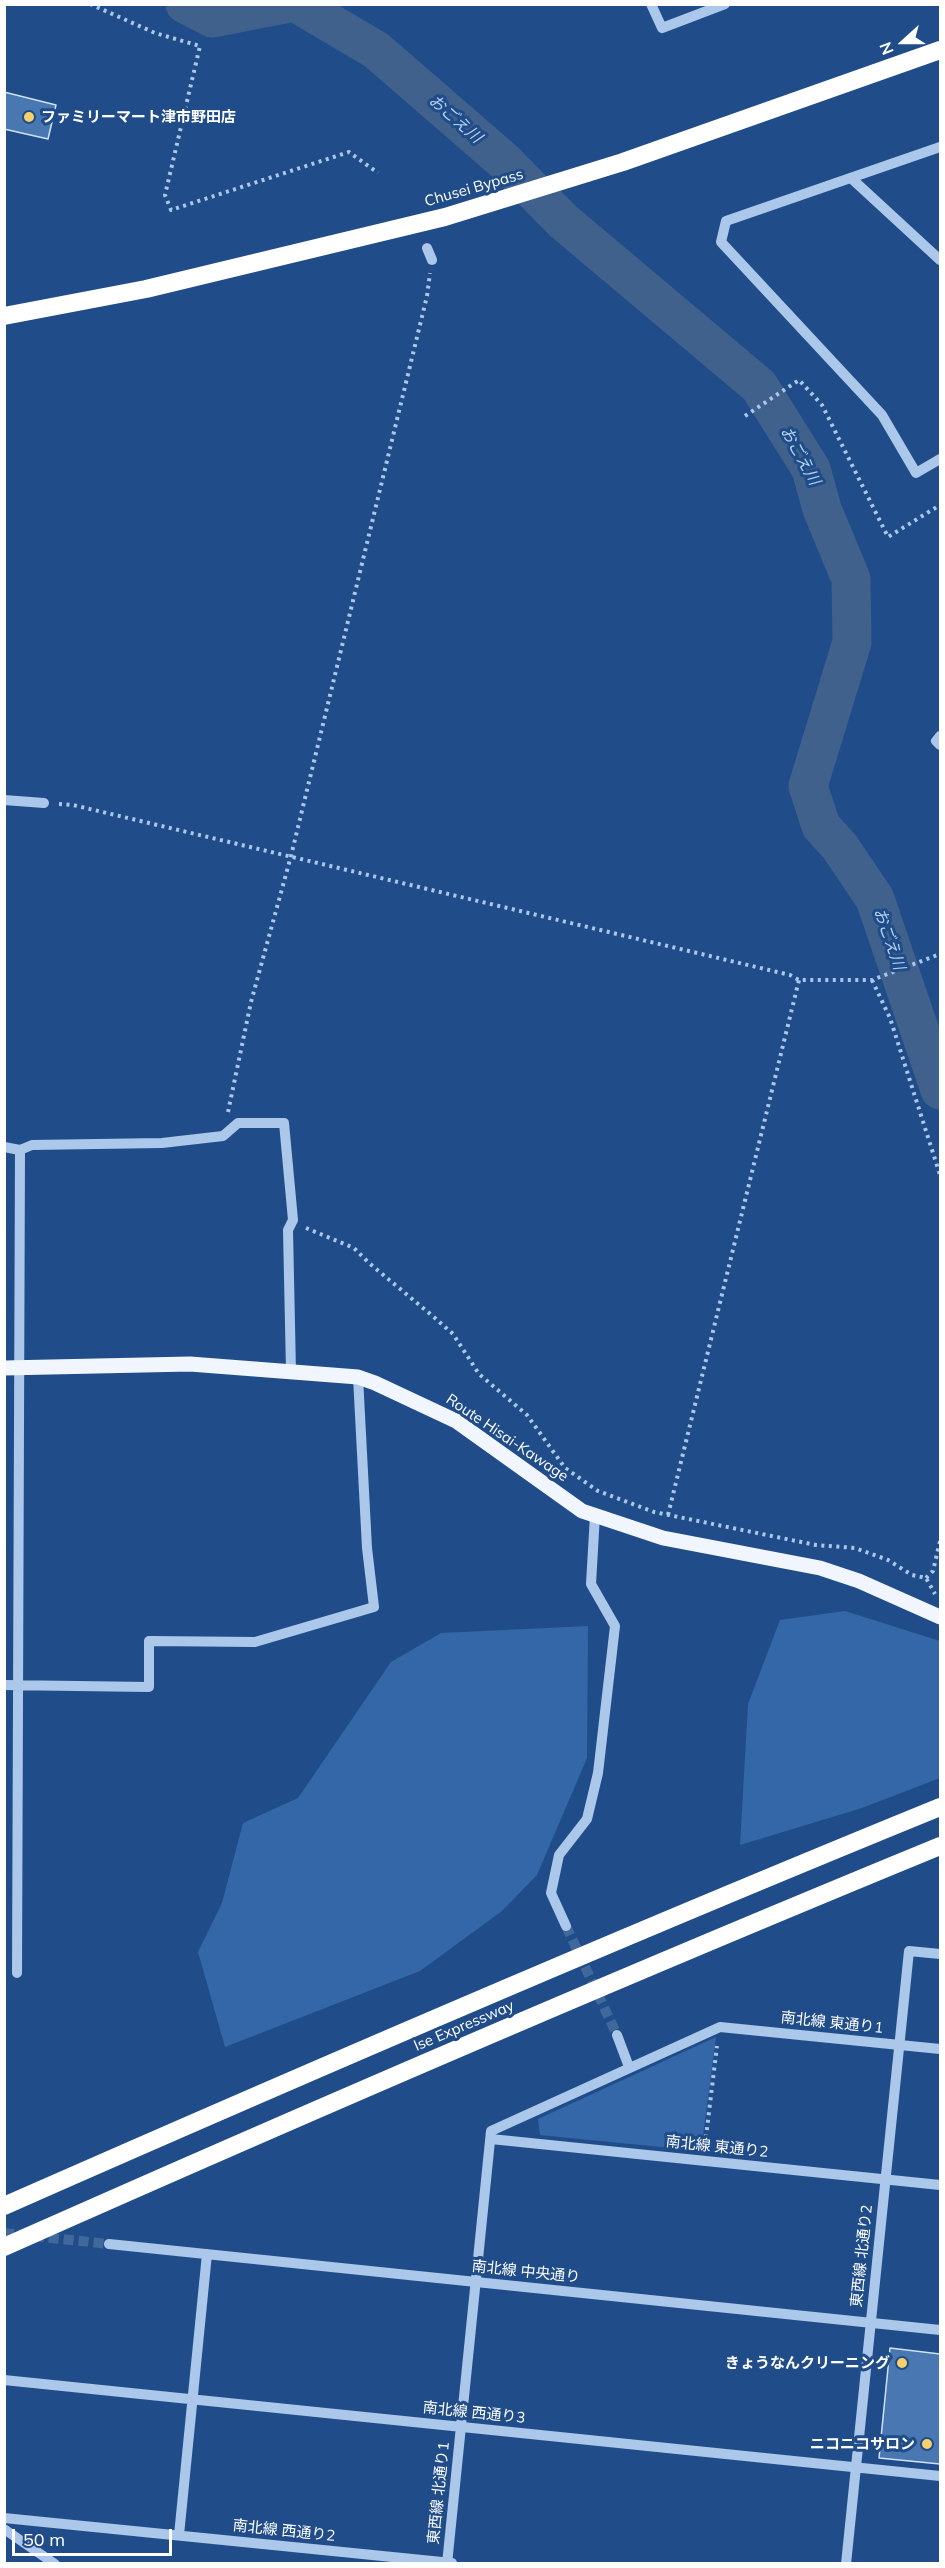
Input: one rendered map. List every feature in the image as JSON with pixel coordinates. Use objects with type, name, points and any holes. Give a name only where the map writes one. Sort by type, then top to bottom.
[{"type":"highway","name":"Chusei Bypass","points":[[4,316],[146,289],[445,216],[622,162],[940,50]]},
{"type":"highway","name":"Ise Expressway","points":[[4,2206],[341,2058],[940,1807]]},
{"type":"highway","name":"Ise Expressway","points":[[4,2247],[355,2092],[730,1932],[940,1846]]},
{"type":"main road","name":"Route Hisai-Kawage","points":[[12,1368],[150,1366],[155,1364],[358,1377],[456,1421],[582,1511],[663,1538],[820,1568],[859,1581],[940,1617]]},
{"type":"street","points":[[651,4],[662,28],[725,4]]},
{"type":"street","points":[[940,147],[726,221],[721,242],[882,415],[916,473],[940,459]]},
{"type":"street","points":[[852,178],[940,260]]},
{"type":"street","points":[[427,248],[432,261]]},
{"type":"street","points":[[940,736],[936,741],[940,745]]},
{"type":"street","points":[[4,800],[44,803]]},
{"type":"street","points":[[4,1147],[20,1150],[32,1145],[111,1145],[223,1136],[238,1123],[284,1123],[293,1220],[288,1230],[291,1372]]},
{"type":"street","points":[[17,1973],[18,1686],[12,1368],[20,1150]]},
{"type":"street","points":[[4,1686],[149,1687],[149,1641],[255,1642],[374,1607],[367,1548],[358,1377]]},
{"type":"street","points":[[566,1926],[551,1893],[559,1855],[587,1819],[598,1773],[615,1626],[591,1584],[596,1515]]},
{"type":"street","name":"東西線 北通り2","points":[[846,2564],[909,1951],[940,1954]]},
{"type":"street","points":[[491,2139],[491,2131],[720,2026]]},
{"type":"street","name":"南北線 東通り1","points":[[720,2026],[940,2049]]},
{"type":"street","points":[[617,2036],[629,2067]]},
{"type":"street","name":"南北線 東通り2","points":[[491,2139],[940,2185]]},
{"type":"street","name":"東西線 北通り1","points":[[447,2563],[491,2139]]},
{"type":"street","name":"南北線 中央通り","points":[[109,2244],[940,2330]]},
{"type":"street","points":[[179,2535],[207,2254]]},
{"type":"street","name":"南北線 西通り3","points":[[4,2380],[940,2476]]},
{"type":"street","name":"南北線 西通り2","points":[[4,2517],[454,2564]]},
{"type":"street","points":[[4,2529],[55,2564]]},
{"type":"path","points":[[90,4],[155,33],[200,46],[165,195],[171,210],[349,152],[378,173]]},
{"type":"path","points":[[223,1136],[251,1002],[291,856],[427,297],[432,261]]},
{"type":"path","points":[[745,416],[799,380],[822,405],[888,537],[940,505]]},
{"type":"path","points":[[44,803],[74,805],[790,975],[799,980],[872,980],[940,954]]},
{"type":"path","points":[[668,1515],[799,980]]},
{"type":"path","points":[[872,980],[890,1018],[940,1175]]},
{"type":"path","points":[[293,1220],[354,1248],[435,1318],[453,1334],[479,1374],[527,1415],[565,1468],[598,1491],[654,1512],[816,1545],[855,1548],[888,1560],[912,1575],[926,1578],[935,1594],[940,1596]]},
{"type":"path","points":[[926,1578],[933,1571],[940,1541]]},
{"type":"path","points":[[703,2161],[720,2026]]},
{"type":"shaded area","points":[[845,1611],[940,1641],[940,1778],[862,1808],[740,1845],[748,1704],[780,1620]]},
{"type":"shaded area","points":[[588,1626],[587,1758],[537,1875],[502,1911],[420,1971],[225,2047],[198,1952],[222,1903],[243,1823],[298,1798],[391,1662],[441,1633]]},
{"type":"shaded area","points":[[716,2037],[701,2151],[540,2135],[538,2119]]},
{"type":"building","name":"ファミリーマート津市野田店","points":[[4,92],[56,105],[48,139],[4,129]]},
{"type":"building","points":[[890,2348],[940,2354],[940,2464],[879,2458]]},
{"type":"waterway","name":"おごえ川","points":[[185,4],[212,18],[284,4]]},
{"type":"waterway","name":"おごえ川","points":[[298,4],[376,50],[504,161],[563,221],[759,386],[811,469],[822,509],[851,579],[852,642],[808,786],[821,826],[840,847],[875,899],[940,1090]]},
{"type":"tunnel","points":[[566,1926],[617,2035]]},
{"type":"tunnel","points":[[4,2233],[109,2244]]},
{"type":"place","name":"ファミリーマート津市野田店","points":[[29,117]]},
{"type":"place","name":"きょうなんクリーニング","points":[[902,2363]]},
{"type":"place","name":"ニコニコサロン","points":[[927,2444]]}]
